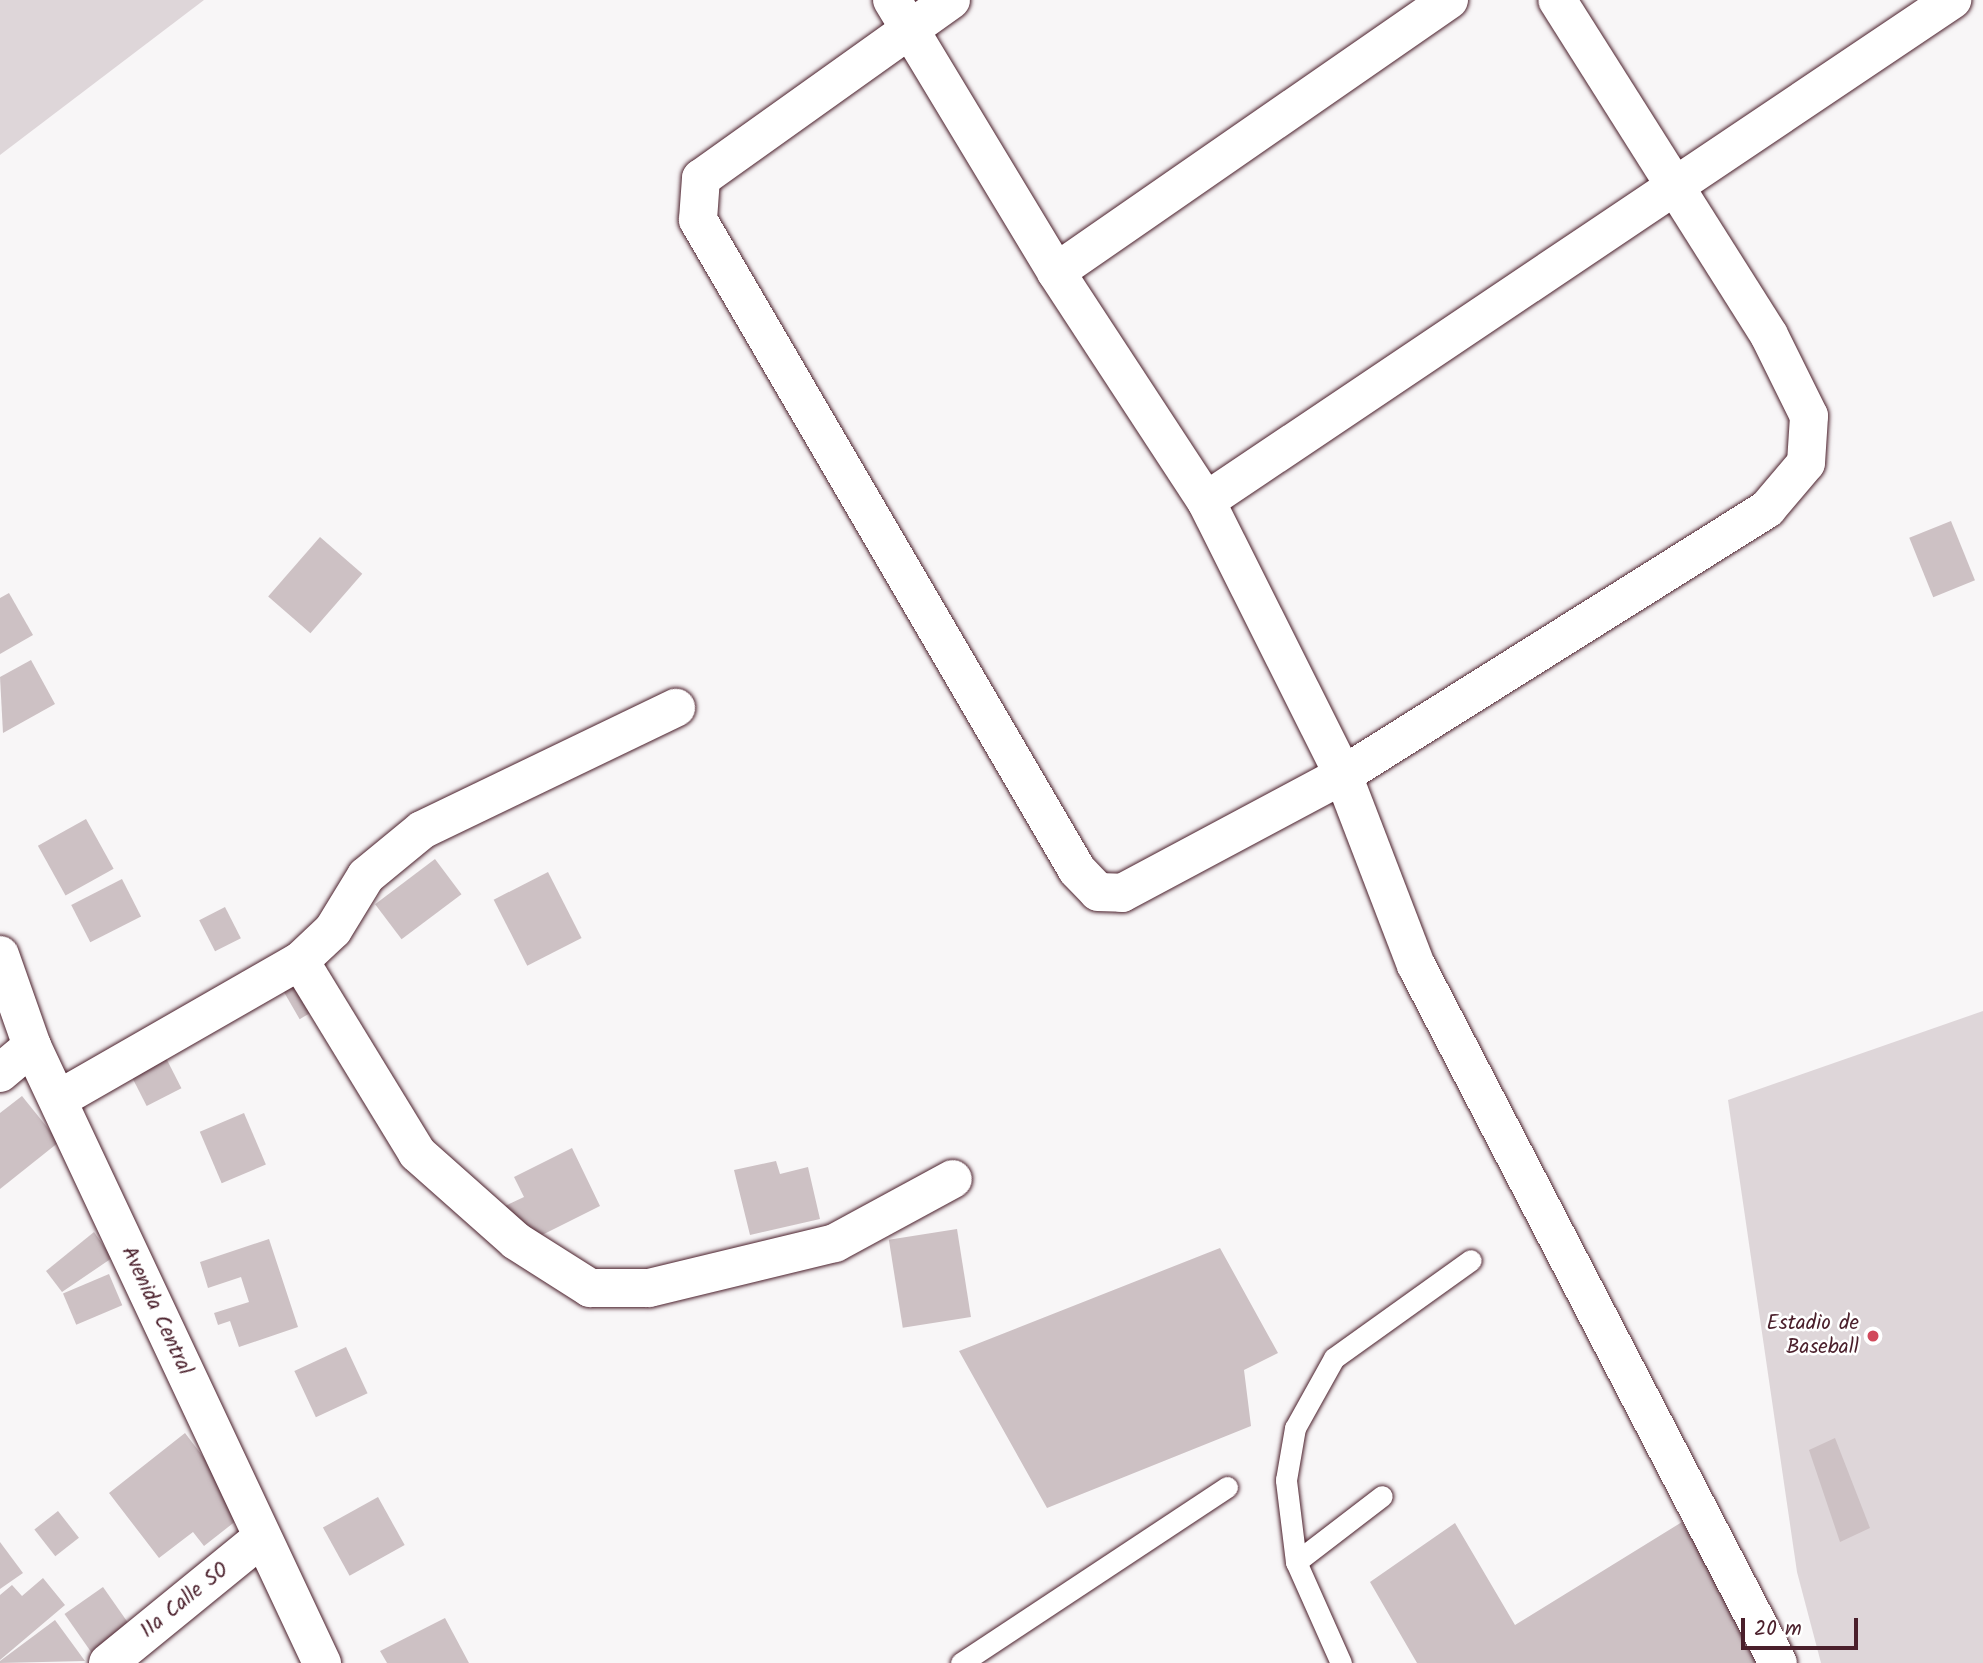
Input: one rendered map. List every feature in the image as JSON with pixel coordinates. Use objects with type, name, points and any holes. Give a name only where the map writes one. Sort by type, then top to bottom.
[{"type":"street","points":[[951,0],[901,14],[702,178],[698,220],[716,256],[1077,870],[1098,892],[1122,893],[1343,775],[1767,509],[1806,463],[1809,416],[1769,335],[1557,0]]},
{"type":"street","points":[[1056,272],[1449,0]]},
{"type":"street","points":[[1206,501],[1952,0]]},
{"type":"street","points":[[901,14],[1056,272],[1206,501],[1343,775],[1416,965],[1778,1663]]},
{"type":"street","points":[[59,1099],[300,961],[333,930],[366,876],[422,830],[677,708]]},
{"type":"street","name":"Avenida Central","points":[[0,955],[32,1046],[59,1099],[261,1538],[323,1663]]},
{"type":"street","points":[[300,961],[417,1153],[516,1241],[590,1288],[649,1288],[835,1243],[953,1179]]},
{"type":"street","points":[[0,1073],[32,1046]]},
{"type":"street","name":"11a Calle SO","points":[[108,1663],[261,1538]]},
{"type":"lane","points":[[1341,1663],[1296,1562],[1286,1480],[1295,1428],[1335,1358],[1471,1260]]},
{"type":"lane","points":[[961,1663],[1227,1487]]},
{"type":"lane","points":[[1296,1562],[1382,1496]]},
{"type":"shaded area","points":[[0,0],[204,0],[0,155]]},
{"type":"shaded area","name":"Estadio de Baseball","points":[[1983,1011],[1983,1663],[1821,1663],[1797,1572],[1728,1100]]},
{"type":"building","points":[[1951,521],[1975,580],[1933,597],[1909,538]]},
{"type":"building","points":[[320,537],[362,574],[310,633],[268,597]]},
{"type":"building","points":[[9,593],[33,635],[0,654],[0,598]]},
{"type":"building","points":[[31,660],[55,704],[3,733],[0,677]]},
{"type":"building","points":[[86,819],[114,869],[66,896],[38,846]]},
{"type":"building","points":[[435,859],[461,894],[402,939],[375,904]]},
{"type":"building","points":[[548,872],[582,938],[527,966],[494,900]]},
{"type":"building","points":[[122,879],[141,916],[90,942],[71,905]]},
{"type":"building","points":[[225,907],[241,938],[215,951],[199,920]]},
{"type":"building","points":[[303,971],[323,1006],[300,1019],[280,984]]},
{"type":"building","points":[[166,1058],[181,1088],[147,1106],[131,1076]]},
{"type":"building","points":[[22,1096],[59,1142],[0,1189],[0,1113]]},
{"type":"building","points":[[244,1113],[266,1165],[222,1183],[200,1132]]},
{"type":"building","points":[[572,1148],[600,1206],[524,1244],[505,1206],[524,1197],[514,1177]]},
{"type":"building","points":[[776,1161],[780,1174],[808,1167],[820,1219],[750,1235],[734,1170]]},
{"type":"building","points":[[957,1229],[971,1317],[903,1328],[889,1240]]},
{"type":"building","points":[[94,1232],[112,1258],[62,1292],[46,1271]]},
{"type":"building","points":[[269,1239],[298,1327],[239,1347],[230,1321],[218,1325],[214,1313],[249,1302],[241,1277],[208,1288],[200,1262]]},
{"type":"building","points":[[1220,1248],[1278,1353],[1244,1370],[1251,1426],[1047,1508],[959,1351]]},
{"type":"building","points":[[109,1274],[122,1305],[76,1325],[63,1294]]},
{"type":"building","points":[[346,1347],[368,1393],[316,1417],[294,1371]]},
{"type":"building","points":[[185,1433],[246,1513],[204,1546],[193,1532],[159,1558],[109,1493]]},
{"type":"building","points":[[1835,1438],[1870,1528],[1840,1542],[1809,1450]]},
{"type":"building","points":[[378,1497],[405,1545],[350,1576],[323,1528]]},
{"type":"building","points":[[58,1511],[79,1538],[55,1556],[34,1529]]},
{"type":"building","points":[[1682,1522],[1764,1663],[1417,1663],[1370,1582],[1455,1523],[1515,1625]]},
{"type":"building","points":[[0,1542],[23,1573],[0,1589]]},
{"type":"building","points":[[43,1578],[65,1605],[0,1660],[0,1595],[12,1585],[22,1596]]},
{"type":"building","points":[[103,1587],[134,1631],[95,1658],[64,1614]]},
{"type":"building","points":[[445,1618],[469,1663],[387,1663],[380,1651]]},
{"type":"building","points":[[55,1620],[85,1661],[0,1663],[0,1661]]},
{"type":"place","name":"Estadio de Baseball","points":[[1873,1336]]}]
